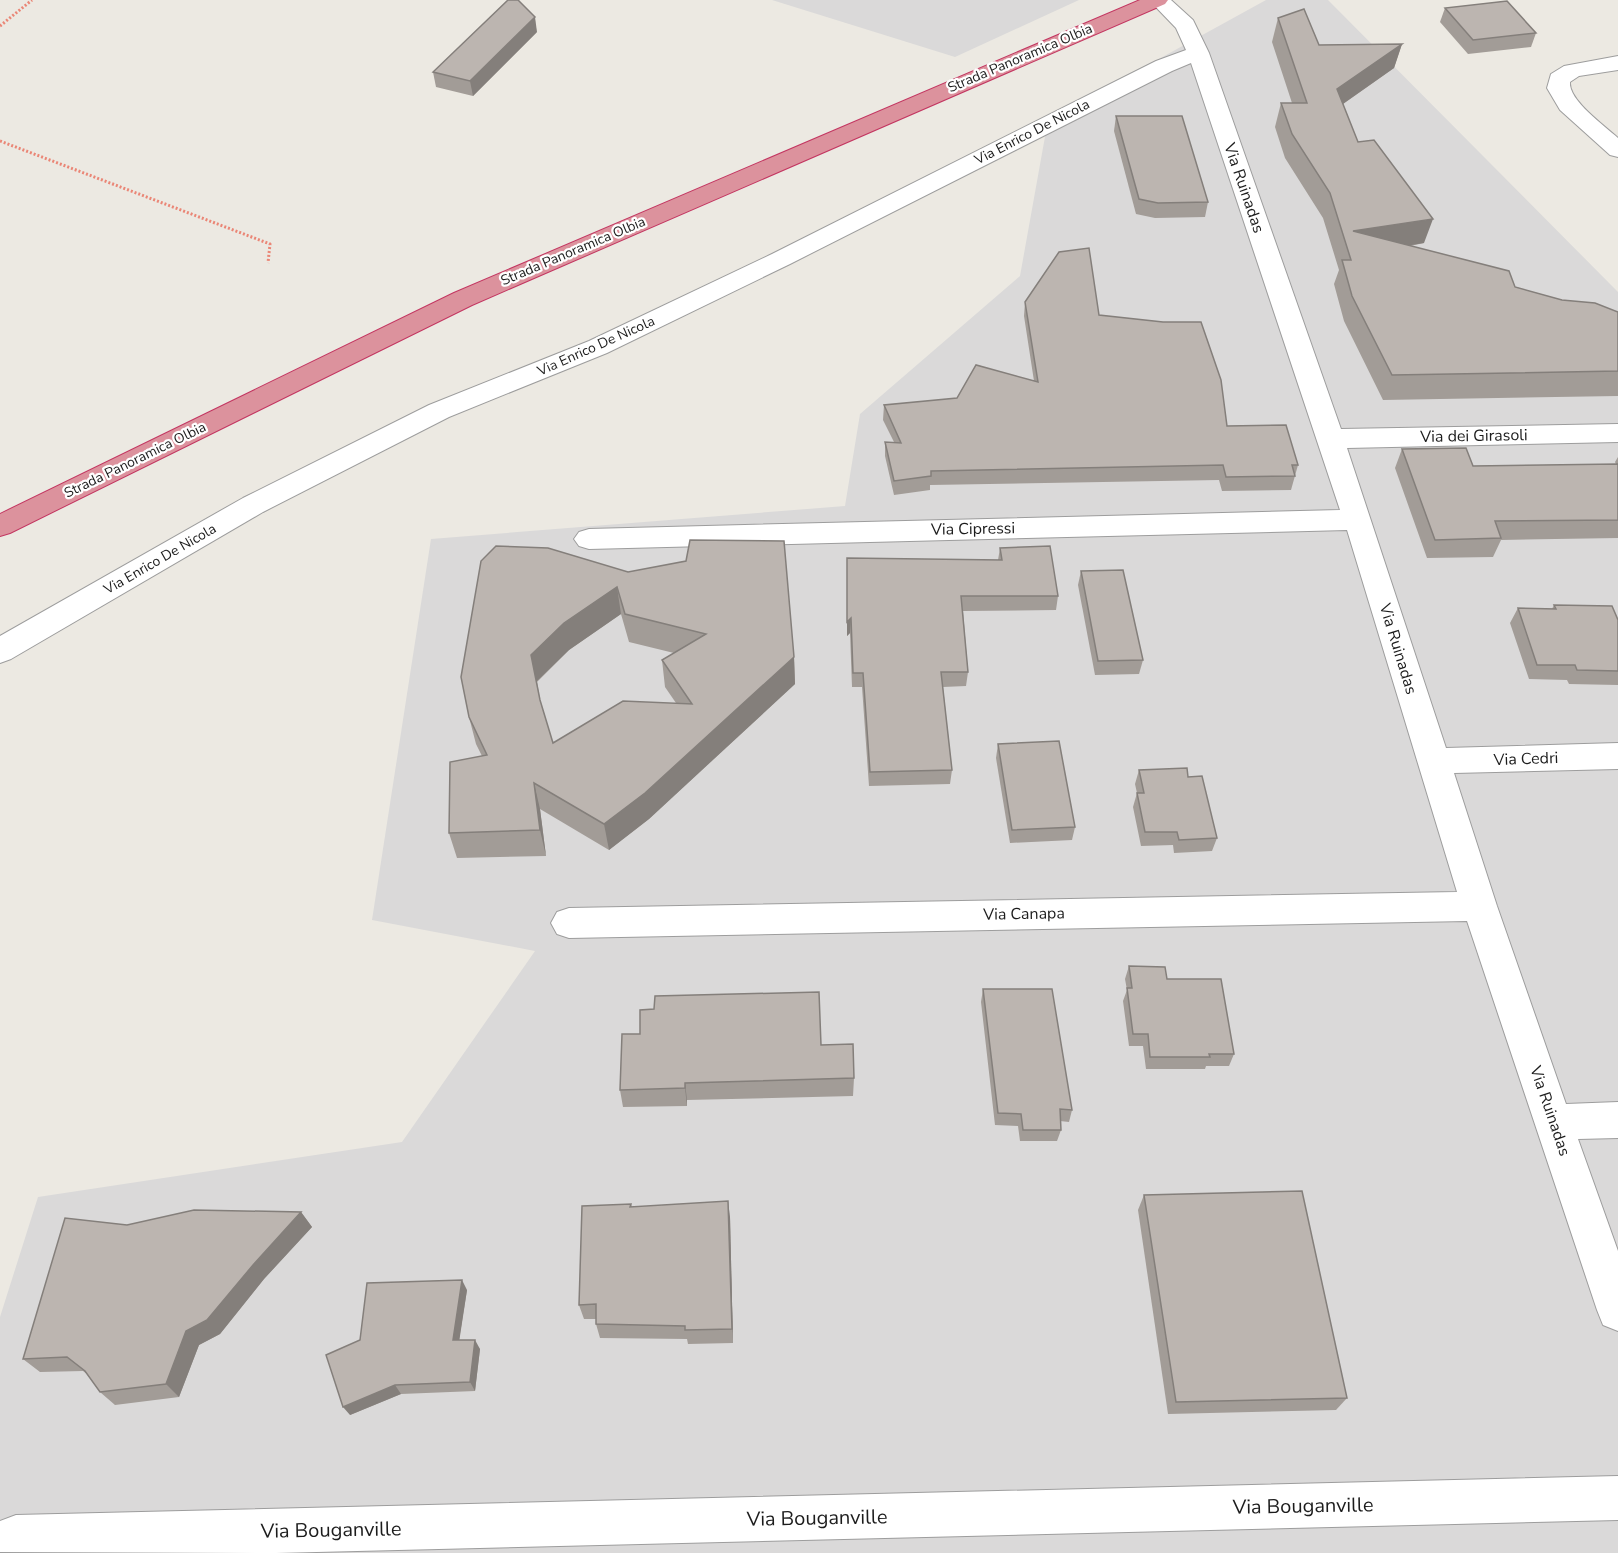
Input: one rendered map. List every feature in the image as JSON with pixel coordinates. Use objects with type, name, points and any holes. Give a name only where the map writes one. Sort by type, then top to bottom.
[{"type":"highway","name":"Strada Panoramica Olbia","points":[[0,526],[463,299],[1158,0]]},
{"type":"street","name":"Via Ruinadas","points":[[1158,0],[1185,25],[1198,52],[1358,520],[1479,906],[1618,1310]]},
{"type":"street","name":"Via Enrico De Nicola","points":[[0,651],[253,505],[439,411],[598,347],[781,260],[1164,66],[1198,52]]},
{"type":"street","points":[[1618,63],[1572,71],[1559,79],[1557,88],[1568,105],[1618,150]]},
{"type":"street","name":"Via dei Girasoli","points":[[1330,439],[1618,434]]},
{"type":"street","name":"Via Cipressi","points":[[589,539],[1358,520]]},
{"type":"street","name":"Via Cedri","points":[[1433,761],[1618,756]]},
{"type":"street","name":"Via Canapa","points":[[569,923],[1479,906]]},
{"type":"street","points":[[1555,1122],[1618,1120]]},
{"type":"street","name":"Via Bouganville","points":[[16,1537],[1618,1498]]},
{"type":"path","points":[[0,26],[32,0]]},
{"type":"path","points":[[0,141],[270,243],[268,263]]},
{"type":"shaded area","points":[[772,0],[1079,0],[955,57]]},
{"type":"shaded area","points":[[1266,0],[1328,0],[1618,292],[1618,1553],[0,1553],[0,1317],[38,1197],[402,1142],[535,951],[372,920],[431,539],[845,506],[860,414],[1020,276],[1048,120]]},
{"type":"building","points":[[508,0],[518,0],[535,17],[470,81],[433,72]]},
{"type":"building","points":[[1507,1],[1536,33],[1473,40],[1445,8]]},
{"type":"building","points":[[1304,9],[1319,45],[1402,44],[1337,89],[1358,142],[1374,140],[1433,219],[1353,231],[1509,271],[1515,287],[1562,300],[1595,303],[1618,312],[1618,371],[1392,375],[1352,296],[1342,260],[1351,260],[1330,193],[1292,134],[1281,103],[1307,103],[1278,18]]},
{"type":"building","points":[[1116,116],[1182,116],[1208,202],[1158,203],[1139,199]]},
{"type":"building","points":[[1089,248],[1099,315],[1163,322],[1201,322],[1221,380],[1227,426],[1286,425],[1298,465],[1292,465],[1295,476],[1226,477],[1223,465],[931,471],[931,476],[894,481],[885,442],[901,443],[884,405],[957,398],[976,365],[1038,382],[1025,302],[1059,252]]},
{"type":"building","points":[[1466,448],[1473,466],[1618,464],[1618,520],[1495,521],[1501,538],[1435,540],[1402,449]]},
{"type":"building","points":[[690,540],[784,541],[794,657],[645,793],[604,824],[534,783],[540,830],[449,833],[450,762],[487,755],[469,717],[461,677],[481,561],[496,546],[548,548],[628,572],[686,561]],"holes":[[[617,587],[625,614],[706,634],[662,660],[692,704],[623,701],[553,743],[540,700],[531,655],[564,623]]]},
{"type":"building","points":[[1050,546],[1058,596],[961,596],[968,672],[941,672],[952,770],[870,772],[863,673],[853,673],[851,618],[847,622],[847,558],[1002,560],[1000,548]]},
{"type":"building","points":[[1123,570],[1143,660],[1098,661],[1081,571]]},
{"type":"building","points":[[1554,605],[1612,606],[1618,620],[1618,671],[1577,670],[1575,665],[1537,665],[1518,608],[1556,609]]},
{"type":"building","points":[[1059,741],[1075,827],[1012,830],[998,744]]},
{"type":"building","points":[[1187,768],[1188,777],[1202,776],[1217,838],[1179,840],[1177,832],[1145,832],[1137,793],[1144,793],[1139,770]]},
{"type":"building","points":[[1129,966],[1165,967],[1167,979],[1221,979],[1234,1054],[1209,1054],[1210,1057],[1150,1057],[1148,1034],[1133,1034],[1127,988],[1132,988]]},
{"type":"building","points":[[983,989],[1052,989],[1072,1110],[1060,1109],[1061,1130],[1023,1130],[1021,1114],[998,1113]]},
{"type":"building","points":[[819,992],[821,1045],[853,1044],[854,1078],[685,1083],[685,1088],[620,1090],[622,1034],[640,1034],[640,1010],[654,1009],[655,996]]},
{"type":"building","points":[[1302,1191],[1347,1398],[1176,1402],[1144,1195]]},
{"type":"building","points":[[728,1201],[732,1329],[685,1330],[685,1326],[596,1324],[596,1304],[579,1305],[582,1206],[631,1204],[630,1207]]},
{"type":"building","points":[[194,1210],[301,1212],[207,1320],[186,1331],[166,1384],[100,1392],[85,1371],[67,1357],[23,1359],[65,1218],[127,1225]]},
{"type":"building","points":[[462,1280],[453,1340],[475,1340],[470,1382],[395,1385],[343,1407],[326,1355],[360,1340],[367,1283]]}]
